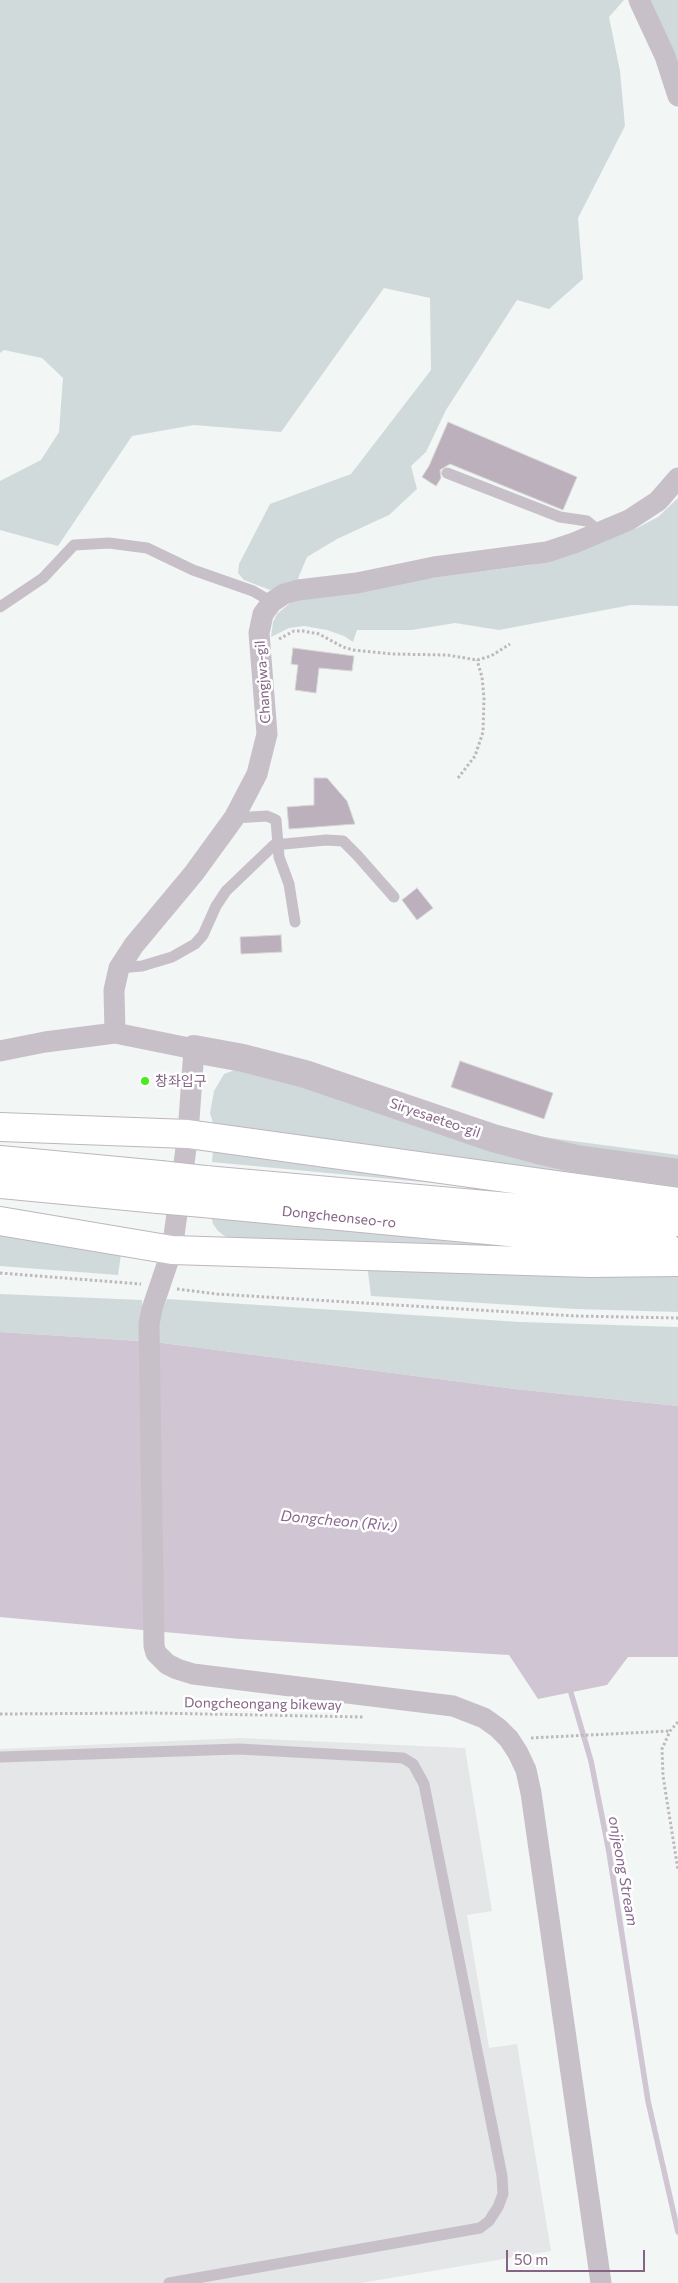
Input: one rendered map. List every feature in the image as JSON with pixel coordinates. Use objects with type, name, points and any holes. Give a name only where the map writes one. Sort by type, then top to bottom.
[{"type":"main road","points":[[0,1127],[188,1134],[678,1202]]},
{"type":"main road","name":"Dongcheonseo-ro","points":[[0,1160],[159,1187],[678,1248]]},
{"type":"main road","name":"Dongcheonseo-ro","points":[[0,1184],[159,1187]]},
{"type":"main road","name":"Dongcheonseo-ro","points":[[204,1192],[678,1222]]},
{"type":"main road","points":[[0,1221],[172,1250],[590,1263],[678,1262]]},
{"type":"street","points":[[640,0],[665,56],[678,96]]},
{"type":"street","points":[[272,602],[284,594],[298,590],[357,583],[434,568],[532,556],[597,534],[644,511],[669,490],[678,478]]},
{"type":"street","name":"Changjwa-gil","points":[[115,1033],[114,990],[119,968],[134,945],[194,873],[234,818],[256,774],[267,734],[260,644],[261,623],[263,614],[272,602]]},
{"type":"street","points":[[0,1051],[45,1042],[115,1033],[194,1049],[188,1134],[172,1250],[152,1309],[148,1340],[154,1646],[160,1658],[167,1664],[193,1674],[453,1706],[484,1718],[514,1739],[526,1770],[531,1793],[601,2283]]},
{"type":"street","name":"Siryesaeteo-gil","points":[[194,1049],[243,1058],[306,1074],[492,1138],[538,1150],[577,1159],[678,1173]]},
{"type":"lane","points":[[447,473],[560,517],[587,522],[593,526],[597,534]]},
{"type":"lane","points":[[0,607],[42,578],[74,545],[110,543],[147,548],[193,570],[254,591],[272,602]]},
{"type":"lane","points":[[234,818],[272,817],[277,825],[279,857],[289,884],[295,922]]},
{"type":"lane","points":[[119,968],[147,965],[172,957],[195,944],[203,935],[216,906],[226,891],[268,848],[278,844],[335,839],[343,841],[394,897]]},
{"type":"lane","points":[[0,1757],[239,1749],[403,1758],[413,1764],[424,1784],[502,2176],[503,2194],[498,2207],[488,2221],[480,2228],[169,2283]]},
{"type":"path","points":[[260,644],[294,632],[303,631],[319,634],[343,647],[353,650],[392,654],[447,655],[477,660],[491,656],[510,644]]},
{"type":"path","points":[[458,778],[475,756],[483,732],[484,698],[482,677],[477,660]]},
{"type":"path","points":[[0,1273],[120,1282],[217,1294],[576,1316],[678,1318]]},
{"type":"path","name":"Dongcheongang bikeway","points":[[0,1714],[153,1713],[371,1717]]},
{"type":"path","points":[[678,1722],[670,1730],[662,1749],[663,1776],[678,1870]]},
{"type":"path","points":[[514,1739],[670,1730]]},
{"type":"shaded area","points":[[0,0],[624,0],[609,17],[620,71],[625,126],[578,218],[583,279],[549,309],[517,300],[446,410],[426,452],[411,466],[417,489],[389,515],[337,539],[307,557],[297,581],[270,590],[244,580],[238,573],[239,564],[270,504],[351,474],[431,370],[430,298],[384,288],[281,432],[194,425],[132,436],[58,546],[0,530],[0,481],[41,460],[59,432],[63,378],[42,358],[4,350],[0,353]]},
{"type":"shaded area","points":[[647,0],[678,0],[678,77]]},
{"type":"shaded area","points":[[678,498],[678,606],[631,605],[499,630],[455,623],[412,630],[357,630],[353,642],[344,636],[327,630],[304,626],[289,628],[271,637],[273,622],[277,614],[290,603],[299,599],[406,581],[531,565],[578,552],[637,528],[658,517]]},
{"type":"shaded area","points":[[240,1068],[678,1184],[678,1194],[217,1126],[213,1123],[210,1113],[214,1091],[224,1074]]},
{"type":"shaded area","points":[[543,1137],[678,1155],[678,1162],[612,1153]]},
{"type":"shaded area","points":[[213,1150],[517,1191],[212,1162]]},
{"type":"shaded area","points":[[211,1215],[549,1248],[237,1242],[218,1231],[213,1224]]},
{"type":"shaded area","points":[[0,1232],[121,1254],[118,1275],[0,1266]]},
{"type":"shaded area","points":[[367,1264],[678,1272],[678,1312],[576,1309],[371,1296]]},
{"type":"shaded area","points":[[0,1294],[142,1300],[143,1319],[158,1321],[167,1299],[520,1322],[678,1327],[678,1406],[515,1389],[155,1342],[0,1332]]},
{"type":"shaded area","points":[[240,1738],[465,1748],[492,1911],[467,1915],[489,2048],[517,2044],[551,2251],[361,2283],[0,2283],[0,1749]]},
{"type":"water","name":"Dongcheon (Riv.)","points":[[0,1332],[155,1342],[515,1389],[678,1406],[678,1657],[628,1657],[607,1685],[538,1699],[509,1655],[241,1639],[0,1617]]},
{"type":"building","points":[[448,422],[577,477],[563,510],[450,464],[440,470],[441,478],[436,486],[422,477],[429,466]]},
{"type":"building","points":[[293,648],[354,656],[352,671],[319,668],[316,693],[295,690],[298,665],[291,664]]},
{"type":"building","points":[[314,778],[327,778],[347,801],[355,824],[289,829],[287,807],[314,805]]},
{"type":"building","points":[[417,888],[433,908],[417,920],[402,900]]},
{"type":"building","points":[[281,935],[282,952],[241,954],[240,937]]},
{"type":"building","points":[[460,1061],[553,1093],[544,1119],[451,1087]]},
{"type":"waterway","name":"onjjeong Stream","points":[[569,1686],[591,1761],[609,1852],[648,2101],[678,2232]]},
{"type":"place","name":"창좌입구","points":[[145,1081]]}]
